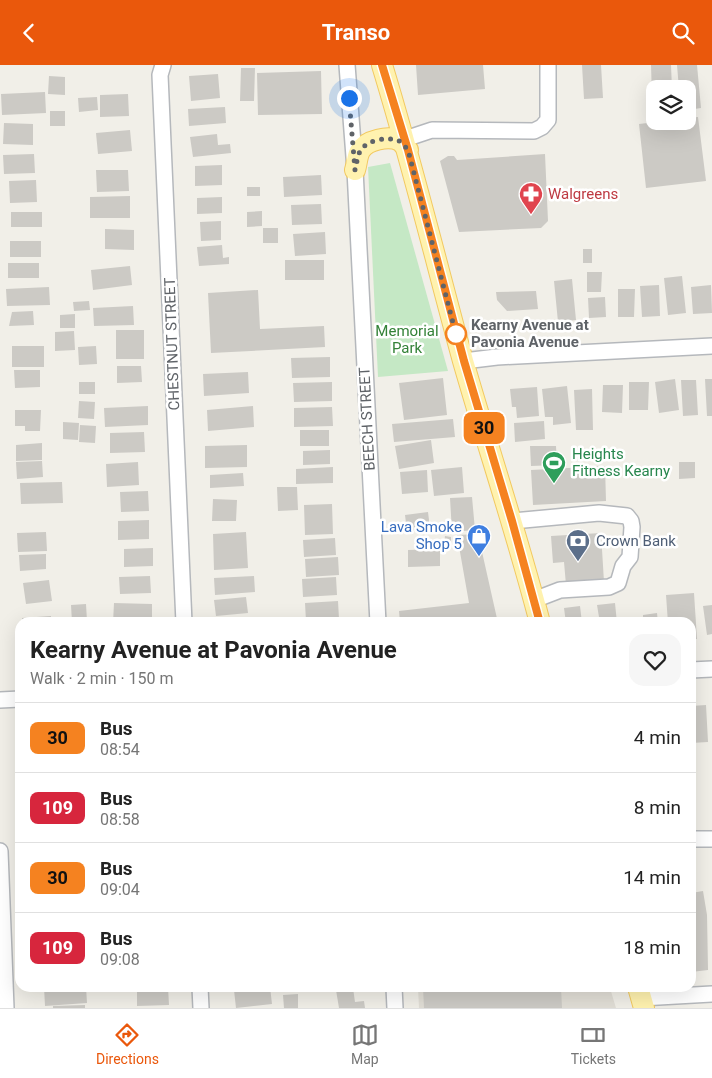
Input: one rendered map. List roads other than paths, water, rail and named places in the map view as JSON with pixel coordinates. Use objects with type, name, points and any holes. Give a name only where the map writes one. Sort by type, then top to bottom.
[{"type":"main road","points":[[382,65],[406,145],[464,361],[538,617]]},
{"type":"main road","points":[[355,170],[360,151],[374,141],[393,139],[406,145]]},
{"type":"street","name":"CHESTNUT STREET","points":[[163,65],[160,75],[184,617]]},
{"type":"street","name":"BEECH STREET","points":[[347,65],[355,170],[378,617]]},
{"type":"street","points":[[406,145],[432,130],[534,131],[542,127],[548,120],[548,65]]},
{"type":"street","points":[[464,361],[497,357],[712,346]]},
{"type":"street","points":[[512,521],[599,513],[627,516],[631,521],[630,557],[623,566],[618,583],[609,587],[560,590],[534,599]]},
{"type":"street","points":[[696,670],[712,669]]},
{"type":"street","points":[[0,700],[15,699]]},
{"type":"street","points":[[696,839],[712,839]]},
{"type":"street","points":[[0,851],[6,1008]]},
{"type":"street","points":[[200,992],[200,1008]]},
{"type":"street","points":[[394,992],[395,1008]]},
{"type":"street","points":[[641,998],[712,994]]},
{"type":"place","name":"Walgreens","points":[[531,215]]},
{"type":"place","name":"Kearny Avenue at Pavonia Avenue","points":[[456,334]]},
{"type":"place","name":"Heights Fitness Kearny","points":[[554,484]]},
{"type":"place","name":"Lava Smoke Shop 5","points":[[479,557]]},
{"type":"place","name":"Crown Bank","points":[[578,562]]},
{"type":"park label","name":"Memorial Park","points":[[407,340]]}]
